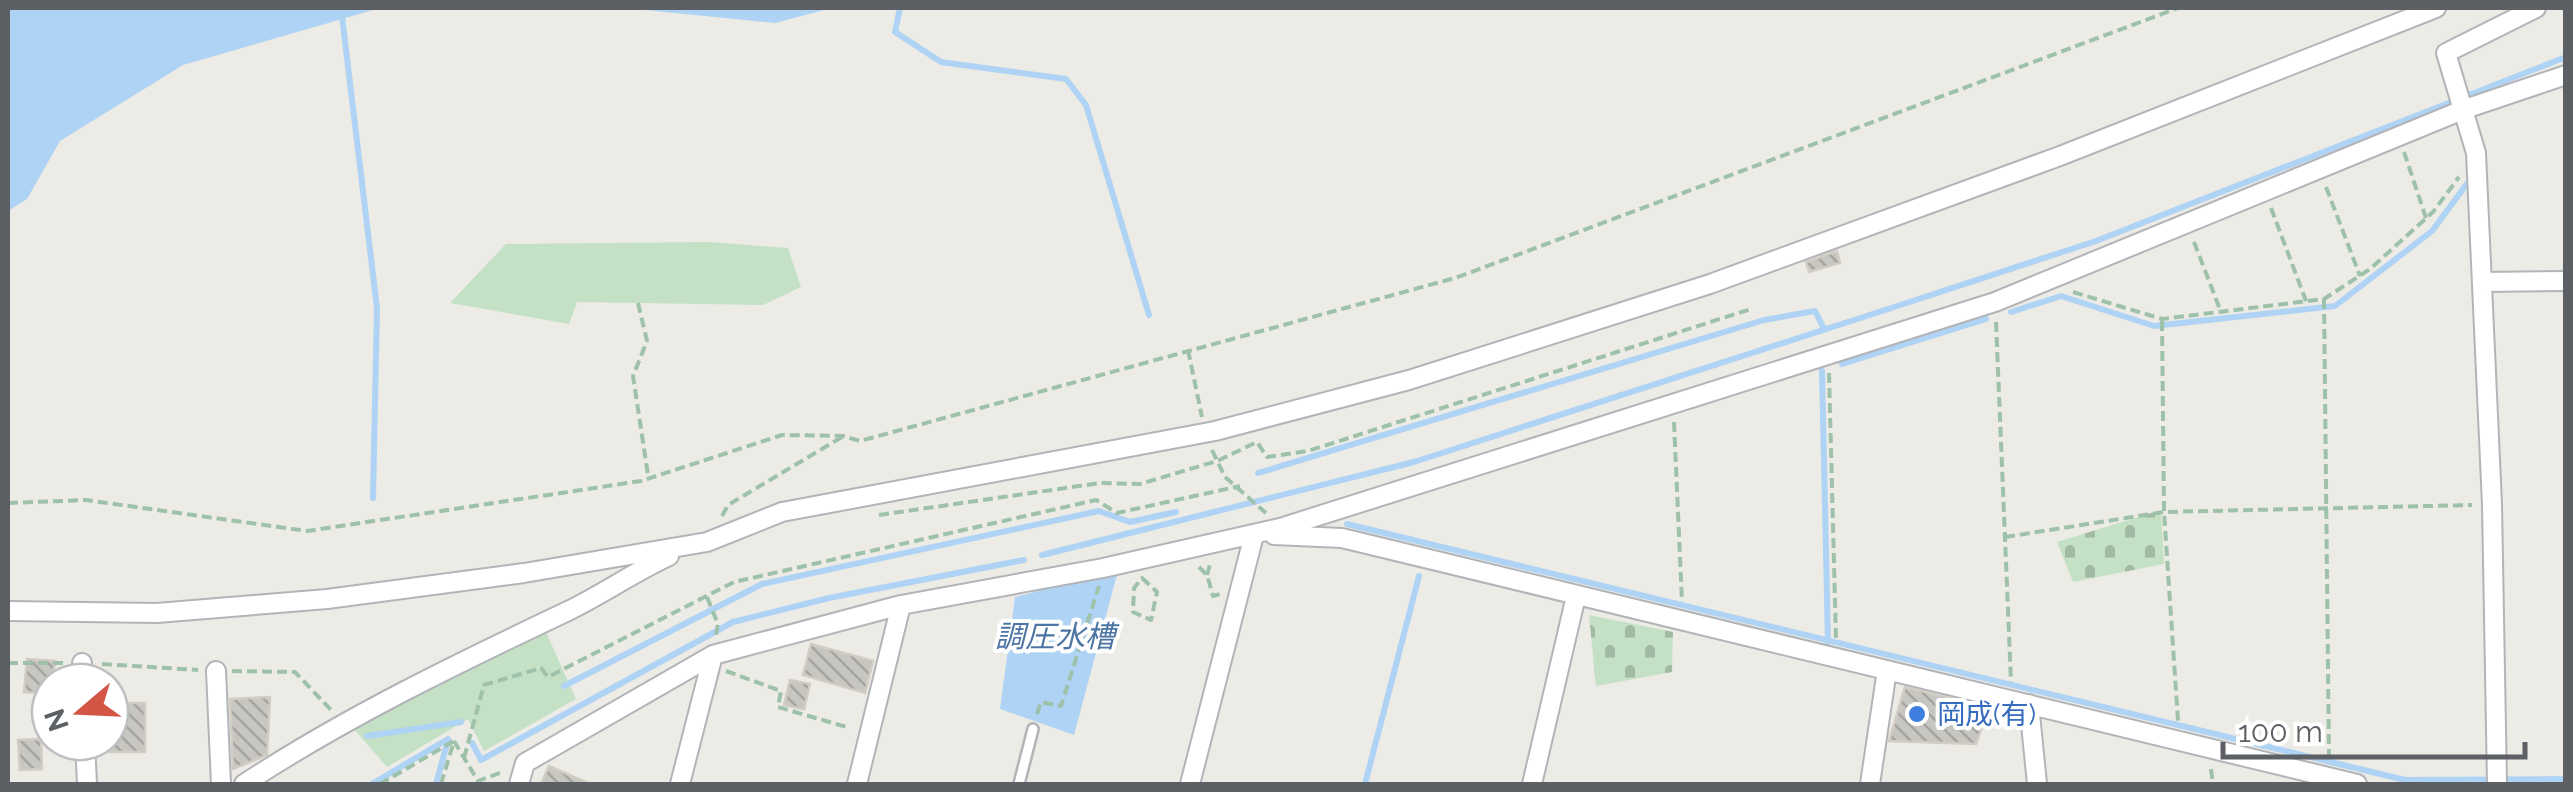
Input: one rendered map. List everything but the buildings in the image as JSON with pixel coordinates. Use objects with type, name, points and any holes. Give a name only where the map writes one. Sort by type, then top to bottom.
[{"type":"street","points":[[244,784],[510,636],[572,609],[627,574],[782,512],[1206,433],[1408,380],[1710,284],[2060,156],[2436,8]]},
{"type":"street","points":[[2497,784],[2492,504],[2476,153],[2446,53],[2536,8]]},
{"type":"street","points":[[519,784],[525,764],[712,654],[901,605],[1280,528],[1995,302],[2464,109],[2566,75]]},
{"type":"street","points":[[2483,282],[2566,281]]},
{"type":"street","points":[[1254,534],[1342,538],[2357,784]]},
{"type":"street","points":[[1190,784],[1254,534]]},
{"type":"street","points":[[8,611],[157,614],[327,599],[700,544]]},
{"type":"street","points":[[1532,784],[1576,596]]},
{"type":"street","points":[[857,784],[901,605]]},
{"type":"street","points":[[680,784],[712,654]]},
{"type":"street","points":[[1870,784],[1868,776],[1887,670]]},
{"type":"street","points":[[216,671],[220,784]]},
{"type":"street","points":[[2020,702],[2037,784]]},
{"type":"lane","points":[[1019,784],[1033,728]]},
{"type":"path","points":[[8,502],[86,500],[308,532],[641,481],[782,435],[843,436],[860,442],[1455,278],[2178,8]]},
{"type":"path","points":[[2398,136],[2426,218]]},
{"type":"path","points":[[2038,285],[2162,320],[2324,299],[2360,276],[2426,218],[2476,153]]},
{"type":"path","points":[[2319,169],[2360,276]]},
{"type":"path","points":[[2265,192],[2306,302]]},
{"type":"path","points":[[2188,223],[2220,312]]},
{"type":"path","points":[[2324,299],[2323,510],[2330,778]]},
{"type":"path","points":[[1995,302],[2005,537],[2020,702]]},
{"type":"path","points":[[638,303],[647,341],[633,376],[648,476]]},
{"type":"path","points":[[868,516],[1100,483],[1140,484],[1218,462],[1256,442],[1267,457],[1308,451],[1751,309]]},
{"type":"path","points":[[2162,320],[2164,512],[2179,741]]},
{"type":"path","points":[[1188,350],[1206,433],[1225,477],[1240,486],[1280,528]]},
{"type":"path","points":[[1828,355],[1837,658]]},
{"type":"path","points":[[1673,404],[1682,622]]},
{"type":"path","points":[[700,544],[728,505],[843,436]]},
{"type":"path","points":[[464,758],[484,686],[541,668],[548,676],[734,582],[1096,500],[1117,513],[1240,486]]},
{"type":"path","points":[[2005,537],[2164,512],[2492,504]]},
{"type":"path","points":[[1222,560],[1211,562],[1207,575],[1213,596],[1232,590]]},
{"type":"path","points":[[1142,578],[1148,587],[1157,592],[1151,620],[1132,612],[1134,588],[1142,578]]},
{"type":"path","points":[[706,596],[718,624],[712,654],[781,691],[778,707],[869,734]]},
{"type":"path","points":[[1033,728],[1041,702],[1062,706],[1094,608]]},
{"type":"path","points":[[130,672],[295,672],[346,725]]},
{"type":"path","points":[[454,742],[478,781]]},
{"type":"path","points":[[380,784],[454,742]]},
{"type":"path","points":[[441,784],[454,742]]},
{"type":"path","points":[[469,784],[525,764]]},
{"type":"green space","points":[[710,242],[788,248],[801,287],[763,305],[577,302],[569,324],[450,303],[506,244]]},
{"type":"green space","points":[[2161,510],[2164,564],[2073,582],[2057,542]]},
{"type":"green space","points":[[1589,615],[1673,632],[1672,672],[1596,686]]},
{"type":"green space","points":[[546,632],[576,699],[484,751],[468,719],[387,767],[353,728],[512,640]]},
{"type":"water","points":[[8,8],[380,8],[183,65],[60,141],[27,199],[8,211]]},
{"type":"water","points":[[625,8],[832,8],[775,23]]},
{"type":"water","name":"調圧水槽","points":[[1118,571],[1074,735],[1000,709],[1015,597]]},
{"type":"waterway","points":[[341,8],[377,308],[373,498]]},
{"type":"waterway","points":[[900,8],[895,32],[941,62],[1066,79],[1086,105],[1149,315]]},
{"type":"waterway","points":[[1042,555],[1414,462],[1882,311],[2096,241],[2566,57]]},
{"type":"waterway","points":[[2011,312],[2061,296],[2154,326],[2335,306],[2432,231],[2469,181]]},
{"type":"waterway","points":[[1258,473],[1764,320],[1815,311],[1824,329]]},
{"type":"waterway","points":[[1842,364],[1986,319]]},
{"type":"waterway","points":[[1822,371],[1828,642]]},
{"type":"waterway","points":[[564,686],[762,584],[1099,511],[1130,522],[1176,512]]},
{"type":"waterway","points":[[1347,524],[2405,780],[2566,779]]},
{"type":"waterway","points":[[472,743],[481,760],[733,622],[829,598],[1024,560]]},
{"type":"waterway","points":[[1365,784],[1419,576]]},
{"type":"waterway","points":[[367,736],[461,722]]},
{"type":"waterway","points":[[372,784],[448,739]]},
{"type":"waterway","points":[[436,784],[448,740]]},
{"type":"place","name":"岡成(有)","points":[[1917,714]]}]
